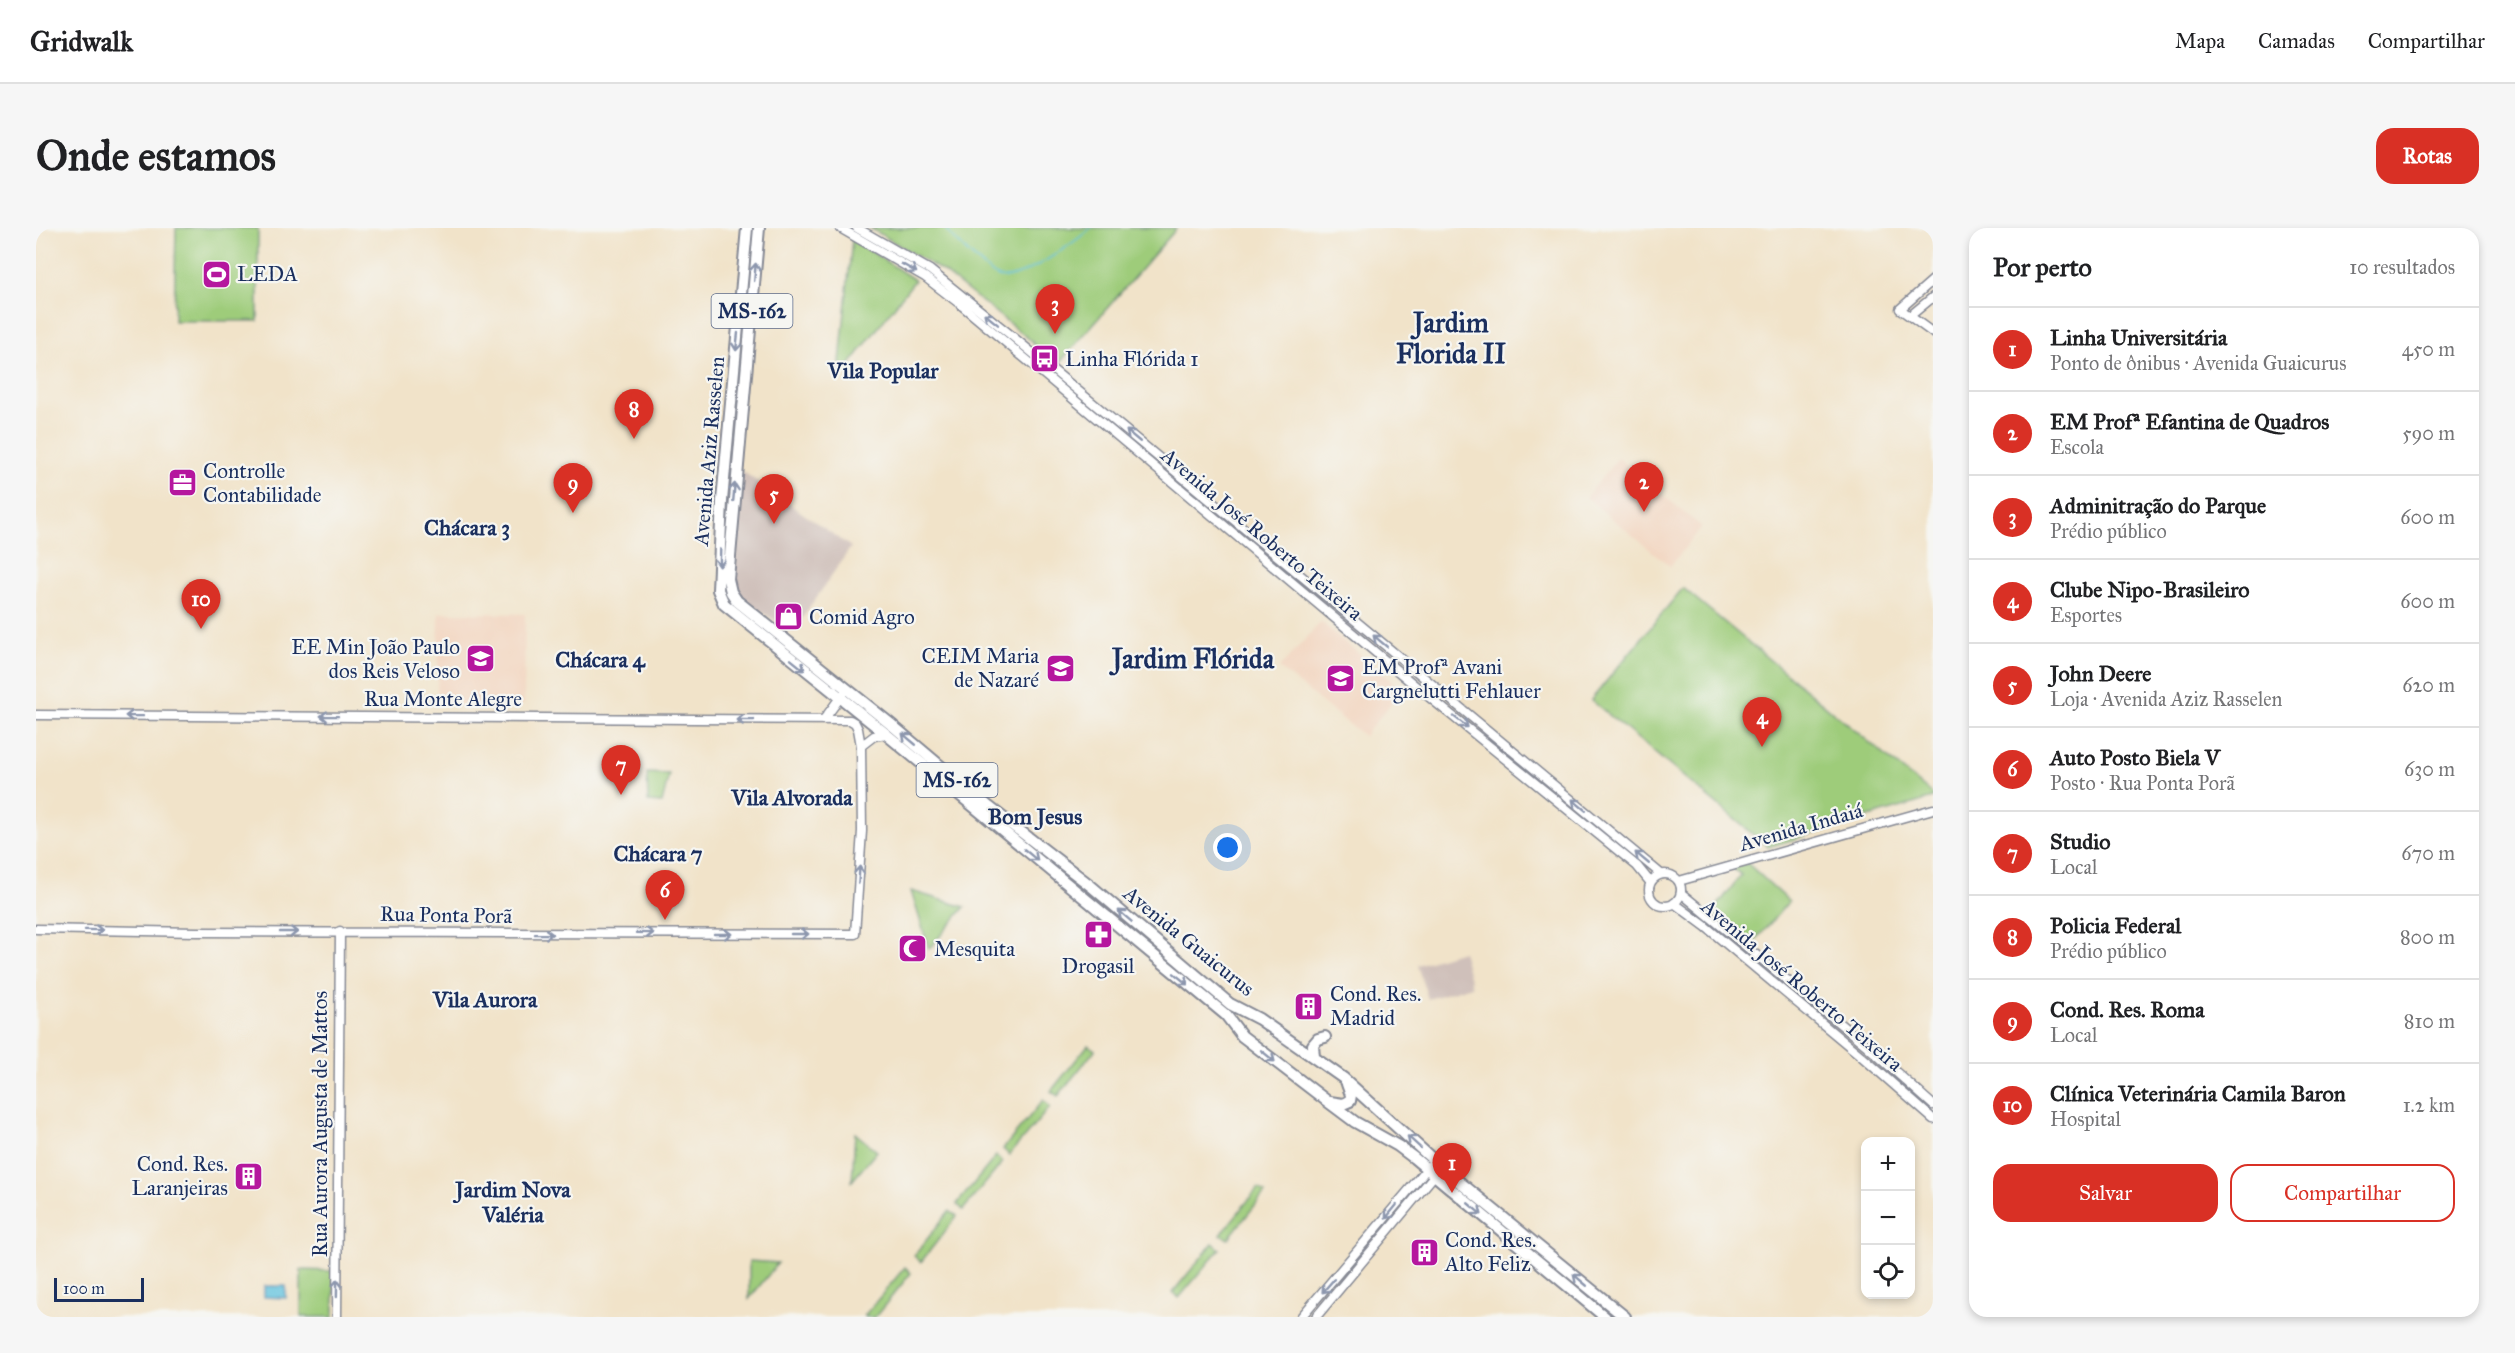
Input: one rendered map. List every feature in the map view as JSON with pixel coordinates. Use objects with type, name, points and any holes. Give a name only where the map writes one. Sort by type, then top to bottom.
[{"type":"main road","name":"Avenida Aziz Rasselen","points":[[724,604],[718,590],[722,501],[747,228]]},
{"type":"main road","name":"Avenida Aziz Rasselen","points":[[731,592],[728,579],[733,501],[759,228]]},
{"type":"main road","name":"Avenida Guaicurus","points":[[731,592],[737,601],[848,689],[989,807],[1091,886],[1212,989],[1343,1078],[1434,1167],[1605,1317]]},
{"type":"main road","name":"Avenida Guaicurus","points":[[724,604],[886,734],[1226,1015],[1242,1036],[1355,1122],[1434,1167],[1625,1317]]},
{"type":"main road","points":[[1242,1036],[1250,1023],[1259,1019]]},
{"type":"main road","points":[[1314,1057],[1313,1045],[1318,1039],[1325,1037]]},
{"type":"main road","points":[[1327,1101],[1344,1104],[1350,1101],[1350,1089],[1343,1078]]},
{"type":"street","name":"Avenida José Roberto Teixeira","points":[[840,228],[925,278],[1034,360]]},
{"type":"street","name":"Avenida José Roberto Teixeira","points":[[857,228],[930,270],[1418,688],[1637,866],[1650,882],[1649,895],[1655,903],[1665,906],[1674,903],[1681,893]]},
{"type":"street","points":[[1933,280],[1900,309],[1933,333]]},
{"type":"street","points":[[1910,316],[1933,297]]},
{"type":"street","points":[[1034,360],[1661,874]]},
{"type":"street","points":[[825,718],[848,689]]},
{"type":"street","name":"Rua Monte Alegre","points":[[36,714],[741,720],[825,718],[850,720],[855,723],[861,746]]},
{"type":"street","points":[[861,746],[874,736],[886,734]]},
{"type":"street","name":"Rua Ponta Porã","points":[[36,929],[196,932],[855,934],[862,831],[861,746]]},
{"type":"street","name":"Avenida Indaiá","points":[[1679,881],[1933,808]]},
{"type":"street","points":[[1617,850],[1624,843]]},
{"type":"street","points":[[1650,882],[1661,874],[1668,873],[1679,881]]},
{"type":"street","name":"Avenida José Roberto Teixeira","points":[[1679,881],[1681,893],[1867,1046],[1933,1105]]},
{"type":"street","name":"Avenida José Roberto Teixeira","points":[[1674,903],[1860,1055],[1933,1119]]},
{"type":"street","name":"Rua Aurora Augusta de Mattos","points":[[337,1317],[340,931]]},
{"type":"street","points":[[1301,1317],[1434,1167]]},
{"type":"street","points":[[1316,1317],[1434,1167]]},
{"type":"shaded area","points":[[1618,458],[1702,527],[1670,566],[1586,497]]},
{"type":"shaded area","points":[[742,471],[851,547],[793,632],[742,599],[734,579]]},
{"type":"shaded area","name":"EE Min João Paulo dos Reis Veloso","points":[[439,613],[525,614],[524,705],[437,703]]},
{"type":"shaded area","name":"EM Profª Avani Cargnelutti Fehlauer","points":[[1321,622],[1402,690],[1364,736],[1279,668]]},
{"type":"shaded area","points":[[1462,951],[1472,986],[1428,999],[1417,965]]},
{"type":"green space","name":"LEDA","points":[[176,228],[258,228],[258,321],[174,321]]},
{"type":"green space","points":[[870,228],[1177,228],[1055,368],[1029,339],[944,272]]},
{"type":"green space","points":[[852,239],[915,280],[844,372],[840,362]]},
{"type":"green space","points":[[1683,588],[1933,795],[1933,798],[1768,847],[1591,700]]},
{"type":"green space","points":[[647,773],[669,774],[662,803],[648,802]]},
{"type":"green space","points":[[1747,863],[1789,901],[1751,946],[1712,913],[1741,875],[1731,867]]},
{"type":"green space","points":[[911,891],[965,907],[929,949]]},
{"type":"green space","points":[[1088,1045],[1095,1050],[1058,1096],[1051,1091]]},
{"type":"green space","points":[[1043,1100],[1050,1107],[1009,1155],[1003,1149]]},
{"type":"green space","points":[[855,1133],[877,1151],[852,1181]]},
{"type":"green space","points":[[996,1156],[1003,1162],[963,1210],[957,1204]]},
{"type":"green space","points":[[1258,1188],[1265,1193],[1228,1239],[1221,1234]]},
{"type":"green space","points":[[949,1211],[957,1216],[921,1262],[914,1256]]},
{"type":"green space","points":[[1213,1243],[1220,1249],[1179,1298],[1173,1292]]},
{"type":"green space","points":[[749,1261],[778,1263],[749,1299]]},
{"type":"green space","points":[[905,1267],[911,1273],[875,1317],[864,1316]]},
{"type":"green space","points":[[301,1270],[334,1271],[334,1317],[301,1317]]},
{"type":"water","points":[[264,1286],[286,1286],[286,1298],[264,1297]]},
{"type":"waterway","points":[[945,228],[962,247],[999,277],[1020,274],[1033,268],[1091,228]]},
{"type":"place","name":"LEDA","points":[[216,274]]},
{"type":"place","name":"Adminitração do Parque","points":[[1055,334]]},
{"type":"place","name":"Linha Flórida 1","points":[[1044,359]]},
{"type":"place","name":"Policia Federal","points":[[634,439]]},
{"type":"place","name":"Controlle Contabilidade","points":[[182,483]]},
{"type":"place","name":"EM Profª Efantina de Quadros","points":[[1644,512]]},
{"type":"place","name":"Cond. Res. Roma","points":[[573,513]]},
{"type":"place","name":"John Deere","points":[[774,524]]},
{"type":"place","name":"Comid Agro","points":[[788,617]]},
{"type":"place","name":"Clínica Veterinária Camila Baron","points":[[201,629]]},
{"type":"place","name":"EE Min João Paulo dos Reis Veloso","points":[[481,659]]},
{"type":"place","name":"CEIM Maria de Nazaré","points":[[1060,668]]},
{"type":"place","name":"EM Profª Avani Cargnelutti Fehlauer","points":[[1341,679]]},
{"type":"place","name":"Clube Nipo-Brasileiro","points":[[1762,747]]},
{"type":"place","name":"Studio","points":[[621,795]]},
{"type":"place","name":"Auto Posto Biela V","points":[[665,920]]},
{"type":"place","name":"Drogasil","points":[[1098,935]]},
{"type":"place","name":"Mesquita","points":[[913,949]]},
{"type":"place","name":"Cond. Res. Madrid","points":[[1309,1006]]},
{"type":"place","name":"Cond. Res. Laranjeiras","points":[[249,1176]]},
{"type":"place","name":"Linha Universitária","points":[[1452,1193]]},
{"type":"place","name":"Cond. Res. Alto Feliz","points":[[1424,1252]]},
{"type":"district","name":"Jardim Florida II","points":[[1451,338]]},
{"type":"district","name":"Vila Popular","points":[[883,370]]},
{"type":"district","name":"Chácara 3","points":[[467,527]]},
{"type":"district","name":"Chácara 4","points":[[600,659]]},
{"type":"district","name":"Jardim Flórida","points":[[1193,659]]},
{"type":"district","name":"Vila Alvorada","points":[[792,797]]},
{"type":"district","name":"Bom Jesus","points":[[1035,816]]},
{"type":"district","name":"Chácara 7","points":[[658,853]]},
{"type":"district","name":"Vila Aurora","points":[[485,999]]},
{"type":"district","name":"Jardim Nova Valéria","points":[[513,1202]]}]
